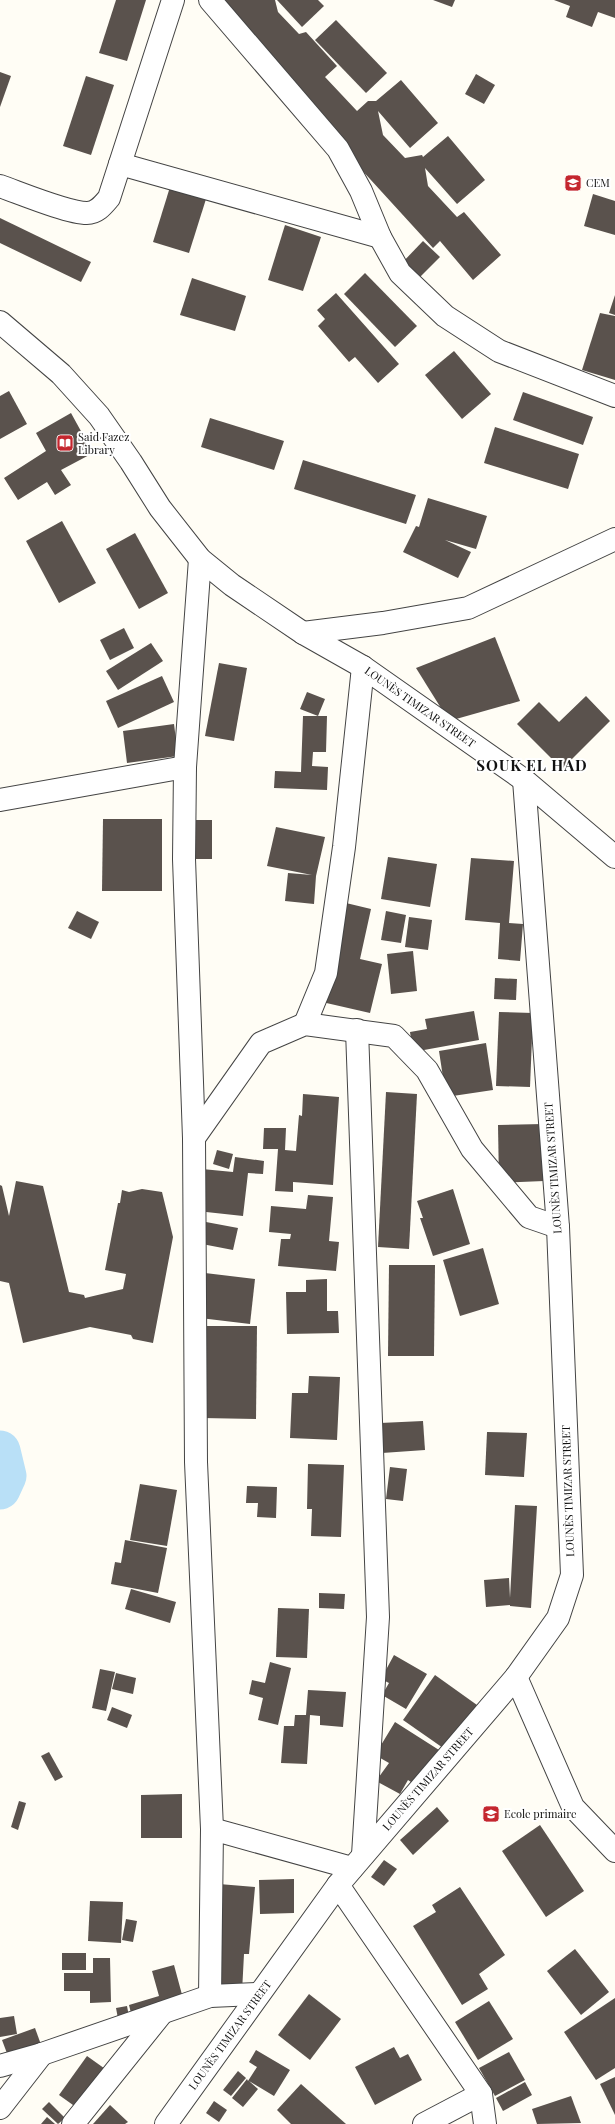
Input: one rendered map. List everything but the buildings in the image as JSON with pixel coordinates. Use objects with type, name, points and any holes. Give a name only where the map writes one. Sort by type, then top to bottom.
[{"type":"street","points":[[0,186],[88,214],[101,209],[109,198],[173,0]]},
{"type":"street","points":[[210,0],[338,149],[361,191],[380,237],[400,273],[445,316],[499,351],[615,396]]},
{"type":"street","points":[[120,164],[380,237]]},
{"type":"street","name":"LOUNÈS TIMIZAR STREET","points":[[0,322],[61,374],[99,416],[160,508],[200,559],[232,585],[303,633],[363,667],[524,780],[558,1227],[572,1576],[558,1618],[516,1677],[338,1885],[258,1994],[166,2124]]},
{"type":"street","points":[[303,633],[383,623],[468,608],[615,539]]},
{"type":"street","points":[[200,559],[185,767],[184,860],[194,1138],[196,1462],[212,1829],[210,1996]]},
{"type":"street","points":[[305,1024],[326,973],[344,847],[363,667]]},
{"type":"street","points":[[0,800],[185,767]]},
{"type":"street","points":[[524,780],[615,856]]},
{"type":"street","points":[[194,1138],[260,1043],[305,1024],[394,1036],[427,1070],[472,1149],[529,1217],[558,1227]]},
{"type":"street","points":[[212,1829],[358,1862],[378,1617],[357,1030]]},
{"type":"street","points":[[516,1677],[573,1807],[615,1851]]},
{"type":"street","points":[[338,1885],[481,2094],[485,2124]]},
{"type":"street","points":[[0,2066],[42,2054],[210,1996],[258,1994]]},
{"type":"street","points":[[73,2124],[162,2012]]},
{"type":"street","points":[[0,2108],[42,2054]]},
{"type":"street","points":[[424,2124],[481,2094]]},
{"type":"waterway","points":[[0,1451],[6,1476],[0,1489]]},
{"type":"place","name":"CEM","points":[[573,183]]},
{"type":"place","name":"Said Fazez Library","points":[[65,443]]},
{"type":"place","name":"Ecole primaire","points":[[491,1814]]},
{"type":"district","name":"SOUK EL HAD","points":[[532,766]]}]
